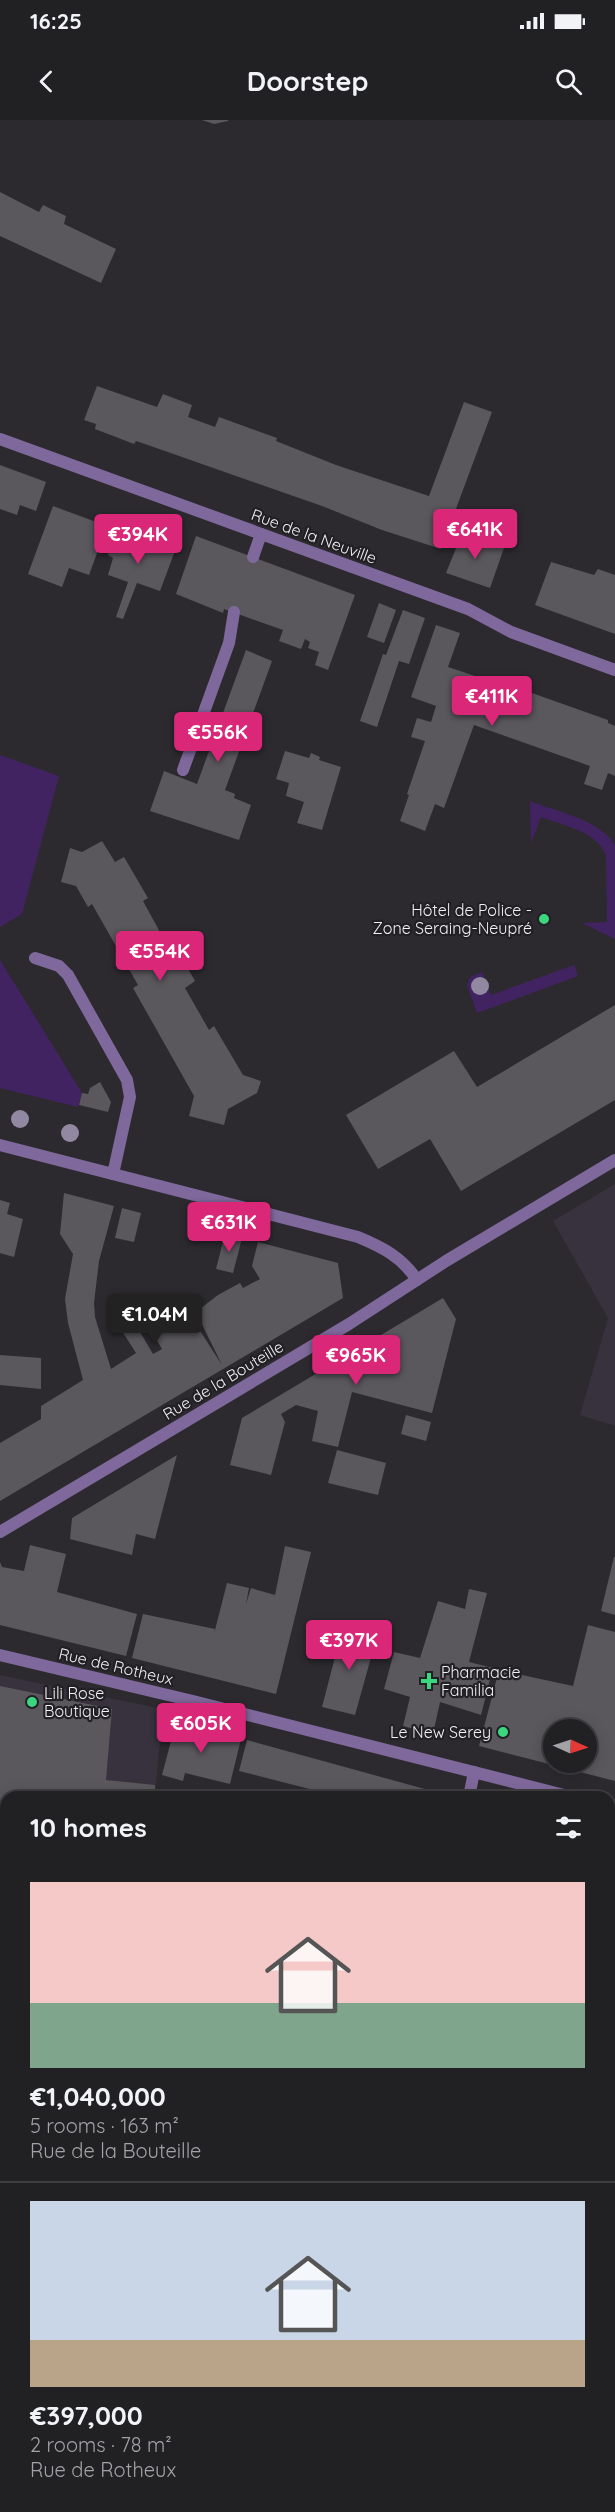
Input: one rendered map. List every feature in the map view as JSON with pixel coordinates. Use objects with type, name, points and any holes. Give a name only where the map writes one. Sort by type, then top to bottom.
[{"type":"street","name":"Rue de la Neuville","points":[[0,439],[478,613],[511,632],[615,670]]},
{"type":"street","points":[[254,558],[261,534]]},
{"type":"street","points":[[183,770],[229,643],[234,612]]},
{"type":"street","points":[[35,958],[58,966],[68,975],[127,1080],[130,1097],[113,1174]]},
{"type":"street","points":[[0,1145],[358,1237],[381,1246],[398,1257],[417,1280]]},
{"type":"street","name":"Rue de la Bouteille","points":[[0,1532],[339,1330],[615,1160]]},
{"type":"street","name":"Rue de Rotheux","points":[[0,1655],[193,1701],[548,1791]]},
{"type":"street","points":[[470,1791],[474,1772]]},
{"type":"shaded area","points":[[0,755],[59,776],[22,914],[0,927]]},
{"type":"shaded area","points":[[530,801],[577,817],[599,829],[615,845],[615,939],[582,923],[607,922],[606,856],[602,848],[596,841],[579,830],[541,817],[531,843]]},
{"type":"shaded area","points":[[0,960],[82,1093],[78,1107],[0,1088]]},
{"type":"shaded area","points":[[574,965],[578,976],[477,1013],[467,985],[470,977],[482,972],[491,995]]},
{"type":"shaded area","points":[[615,1184],[615,1426],[580,1415],[608,1318],[553,1221]]},
{"type":"shaded area","points":[[0,1675],[167,1710],[159,1750],[156,1791],[0,1791]]},
{"type":"building","points":[[202,120],[228,120],[228,121],[214,124]]},
{"type":"building","points":[[0,192],[39,212],[43,205],[66,216],[64,224],[116,249],[101,283],[0,236]]},
{"type":"building","points":[[97,386],[157,407],[163,394],[192,405],[188,417],[215,427],[219,417],[277,438],[276,441],[336,465],[429,496],[464,402],[492,412],[441,549],[382,530],[322,506],[145,444],[136,441],[134,444],[95,429],[96,424],[84,420]]},
{"type":"building","points":[[0,465],[46,482],[36,511],[20,505],[17,515],[0,509]]},
{"type":"building","points":[[53,506],[107,526],[89,575],[69,568],[62,587],[28,574]]},
{"type":"building","points":[[116,530],[175,551],[160,591],[137,583],[123,619],[116,617],[128,582],[108,575],[113,558],[108,555]]},
{"type":"building","points":[[463,531],[504,548],[490,588],[446,573]]},
{"type":"building","points":[[196,536],[355,595],[328,670],[315,665],[319,652],[308,648],[310,642],[305,639],[301,649],[279,641],[283,630],[224,609],[223,613],[176,594]]},
{"type":"building","points":[[551,562],[594,575],[598,569],[615,575],[615,634],[535,605]]},
{"type":"building","points":[[379,603],[396,610],[384,643],[367,637]]},
{"type":"building","points":[[403,610],[425,618],[409,664],[399,661],[377,727],[360,721],[383,654],[386,655]]},
{"type":"building","points":[[436,625],[460,633],[448,667],[490,681],[490,678],[608,720],[608,723],[615,726],[615,776],[608,773],[602,790],[584,784],[590,766],[474,725],[444,808],[435,804],[425,831],[400,821],[425,741],[411,737],[417,718],[431,722],[436,706],[411,697]]},
{"type":"building","points":[[246,650],[272,661],[225,790],[235,794],[234,798],[251,805],[239,840],[150,811],[164,771],[197,784]]},
{"type":"building","points":[[285,751],[309,758],[311,753],[320,757],[319,760],[341,767],[322,830],[297,823],[304,802],[286,796],[289,783],[276,779]]},
{"type":"building","points":[[102,841],[115,862],[124,857],[148,898],[143,901],[166,943],[172,940],[195,981],[185,988],[209,1030],[214,1026],[243,1075],[261,1081],[257,1093],[228,1109],[224,1125],[189,1116],[194,1096],[133,988],[138,985],[92,904],[88,907],[76,886],[61,882],[70,848],[82,852]]},
{"type":"building","points":[[615,1005],[615,1100],[461,1191],[430,1139],[378,1169],[346,1115],[454,1051],[477,1087]]},
{"type":"building","points":[[100,1082],[111,1102],[108,1112],[79,1105],[82,1093],[88,1094],[90,1088]]},
{"type":"building","points":[[64,1193],[114,1206],[99,1261],[94,1303],[95,1317],[111,1369],[136,1353],[120,1328],[133,1320],[153,1354],[162,1349],[136,1305],[145,1300],[151,1311],[163,1303],[178,1327],[193,1320],[222,1365],[196,1312],[218,1295],[240,1283],[243,1288],[260,1279],[252,1266],[258,1242],[338,1263],[343,1298],[0,1501],[0,1443],[41,1419],[41,1406],[83,1380],[68,1323],[65,1299],[73,1254],[60,1234]]},
{"type":"building","points":[[0,1200],[10,1203],[7,1214],[23,1219],[14,1257],[0,1253]]},
{"type":"building","points":[[122,1208],[141,1213],[134,1242],[115,1238]]},
{"type":"building","points":[[225,1234],[242,1238],[233,1273],[216,1269]]},
{"type":"building","points":[[443,1298],[456,1319],[432,1413],[352,1392],[338,1447],[312,1441],[318,1411],[296,1405],[281,1414],[285,1422],[271,1475],[230,1465],[242,1418]]},
{"type":"building","points":[[0,1355],[41,1358],[41,1389],[0,1385]]},
{"type":"building","points":[[406,1415],[431,1422],[426,1441],[401,1434]]},
{"type":"building","points":[[337,1450],[386,1463],[378,1495],[328,1483]]},
{"type":"building","points":[[177,1455],[155,1539],[136,1534],[132,1555],[70,1539],[72,1518]]},
{"type":"building","points":[[30,1545],[66,1554],[57,1592],[137,1614],[126,1656],[0,1625],[0,1562],[2,1567],[24,1571]]},
{"type":"building","points":[[285,1546],[311,1552],[276,1694],[132,1658],[143,1614],[215,1629],[214,1634],[227,1583],[249,1588],[246,1604],[251,1588],[275,1595]]},
{"type":"building","points":[[615,1557],[615,1615],[601,1611]]},
{"type":"building","points":[[469,1589],[487,1593],[469,1662],[493,1668],[481,1715],[440,1702],[433,1734],[403,1726],[410,1697],[384,1689],[394,1652],[420,1658],[438,1601],[465,1609]]},
{"type":"building","points":[[588,1625],[615,1632],[615,1781],[584,1773],[597,1773],[597,1719],[543,1719],[543,1762],[479,1746],[499,1670],[573,1686]]},
{"type":"building","points":[[343,1626],[377,1636],[355,1715],[322,1707]]},
{"type":"building","points":[[0,1686],[112,1709],[106,1780],[155,1785],[155,1791],[0,1791]]},
{"type":"building","points":[[176,1722],[241,1739],[230,1784],[185,1773],[183,1781],[162,1775]]},
{"type":"building","points":[[247,1740],[432,1791],[317,1791],[239,1771]]},
{"type":"place","name":"Hôtel de Police - Zone Seraing-Neupré","points":[[544,919]]},
{"type":"place","name":"Pharmacie Familia","points":[[429,1681]]},
{"type":"place","name":"Lili Rose Boutique","points":[[32,1702]]},
{"type":"place","name":"Le New Serey","points":[[503,1732]]}]
